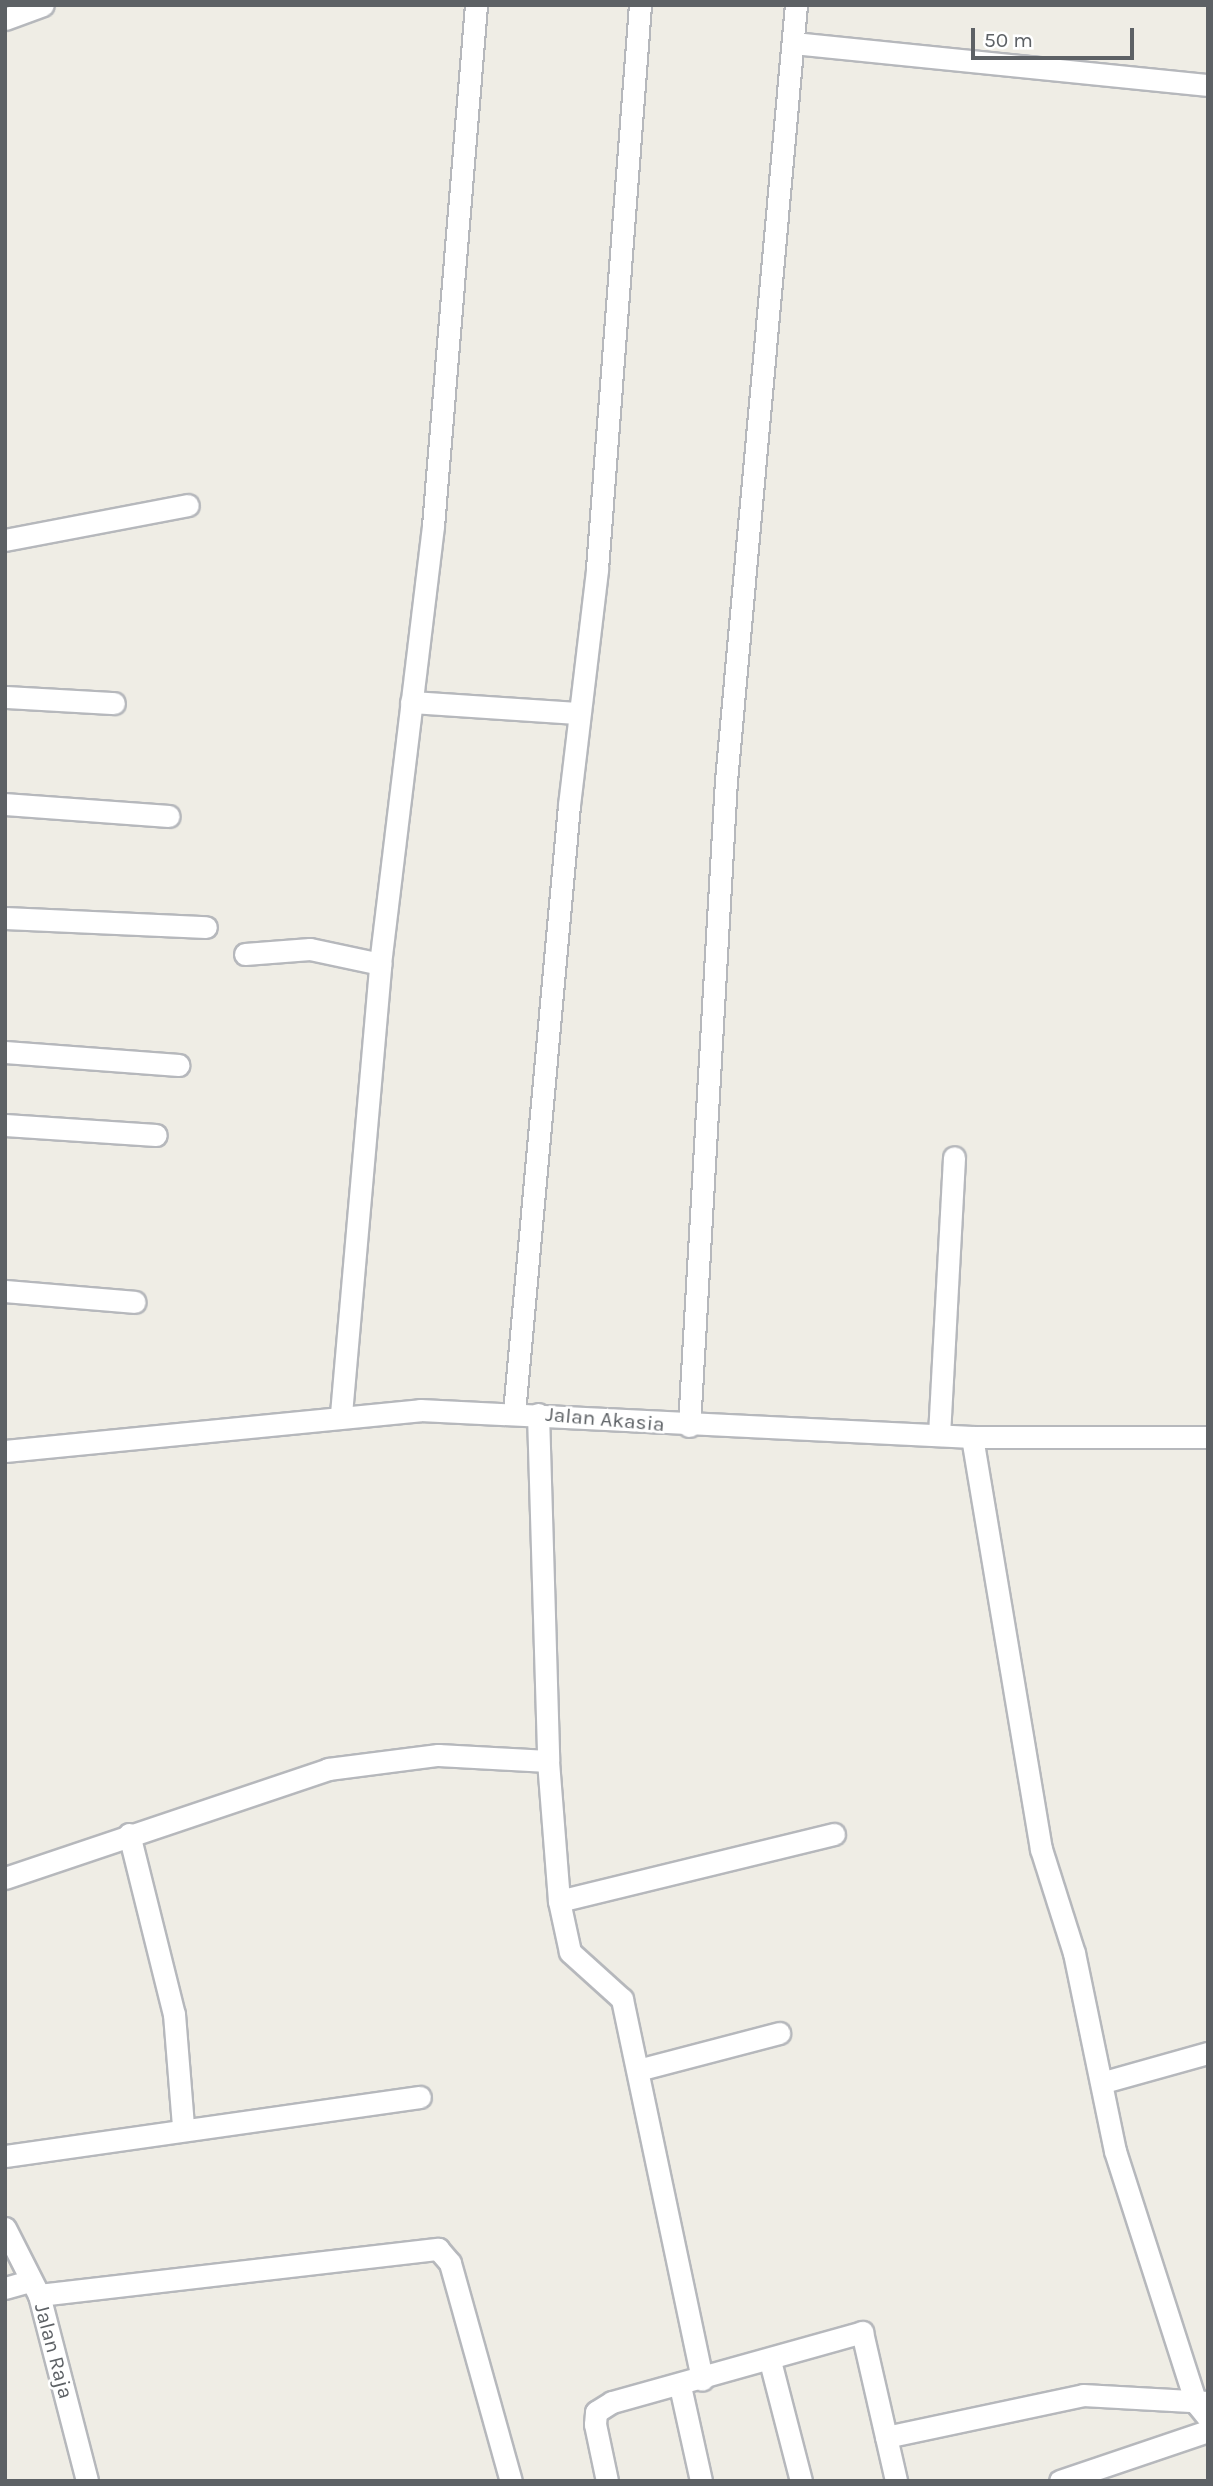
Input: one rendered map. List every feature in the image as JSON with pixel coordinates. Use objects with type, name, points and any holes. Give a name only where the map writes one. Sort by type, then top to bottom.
[{"type":"street","points":[[5,19],[43,5]]},
{"type":"street","points":[[341,1415],[380,964],[433,527],[476,5]]},
{"type":"street","points":[[514,1413],[578,713],[598,556],[640,5]]},
{"type":"street","points":[[689,1426],[726,781],[796,5]]},
{"type":"street","points":[[794,43],[1208,85]]},
{"type":"street","points":[[5,540],[188,505]]},
{"type":"street","points":[[5,697],[114,703]]},
{"type":"street","points":[[411,702],[578,713]]},
{"type":"street","points":[[5,804],[169,816]]},
{"type":"street","points":[[5,918],[206,928]]},
{"type":"street","points":[[245,954],[310,949],[380,964]]},
{"type":"street","points":[[5,1052],[179,1065]]},
{"type":"street","points":[[5,1125],[156,1135]]},
{"type":"street","points":[[939,1435],[954,1157]]},
{"type":"street","points":[[5,1291],[135,1301]]},
{"type":"street","name":"Jalan Akasia","points":[[5,1451],[190,1437],[341,1415],[514,1413],[689,1426],[972,1437],[1208,1437]]},
{"type":"street","points":[[538,1414],[548,1761],[559,1901],[570,1952],[622,1998],[702,2380]]},
{"type":"street","points":[[886,2437],[1083,2395],[1204,2407],[1115,2151],[1104,2081],[1074,1953],[1041,1849],[972,1437]]},
{"type":"street","points":[[5,1878],[328,1769],[438,1755],[548,1761]]},
{"type":"street","points":[[129,1834],[174,2014],[183,2127]]},
{"type":"street","points":[[559,1901],[834,1834]]},
{"type":"street","points":[[638,2070],[779,2033]]},
{"type":"street","points":[[1104,2081],[1208,2053]]},
{"type":"street","points":[[5,2156],[183,2127],[420,2097]]},
{"type":"street","name":"Jalan Raja","points":[[5,2228],[34,2288],[88,2481]]},
{"type":"street","points":[[5,2288],[34,2288],[438,2249],[450,2263],[511,2481]]},
{"type":"street","points":[[607,2481],[596,2412],[862,2332],[896,2481]]},
{"type":"street","points":[[770,2361],[801,2481]]},
{"type":"street","points":[[680,2386],[701,2481]]},
{"type":"street","points":[[1060,2481],[1208,2431]]}]
